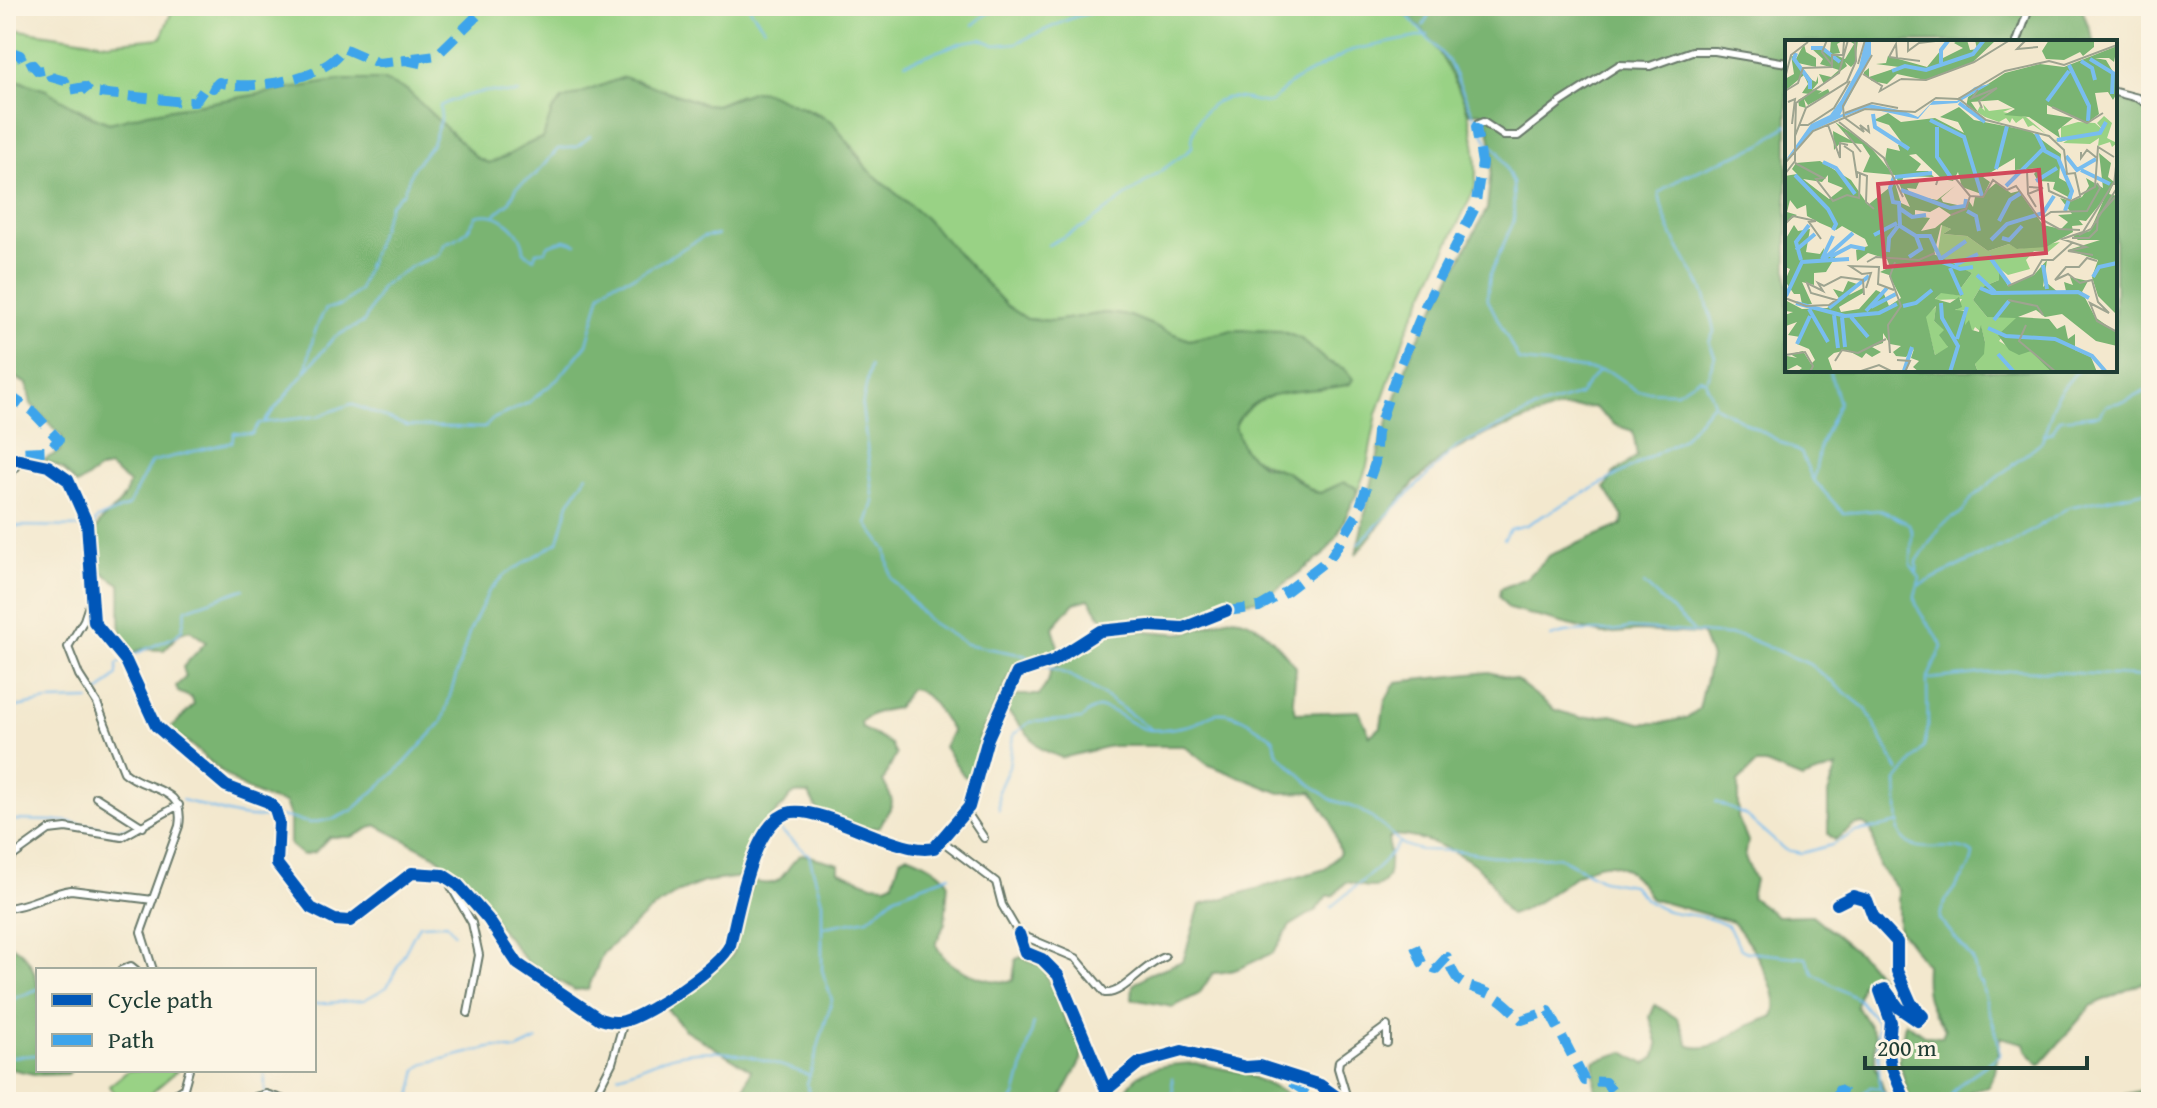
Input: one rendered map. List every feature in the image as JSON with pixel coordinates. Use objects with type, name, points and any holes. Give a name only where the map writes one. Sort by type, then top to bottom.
[{"type":"street","points":[[2018,40],[2030,6]]},
{"type":"street","points":[[1478,124],[1483,122],[1504,136],[1518,136],[1560,103],[1619,65],[1650,66],[1692,51],[1715,51],[1785,63]]},
{"type":"street","points":[[2117,93],[2138,98],[2151,106]]},
{"type":"street","points":[[6,478],[6,458],[22,461],[59,472],[76,494],[87,523],[94,622],[126,661],[156,726],[226,786],[268,802],[277,816],[277,864],[311,908],[335,920],[357,918],[412,873],[443,875],[458,885],[488,919],[518,964],[600,1019],[624,1021],[722,958],[730,945],[759,846],[773,822],[781,816],[805,813],[921,849],[934,848],[966,811],[988,738],[1017,673],[1053,661],[1100,631],[1149,626],[1183,628],[1226,611]]},
{"type":"street","points":[[6,478],[22,461]]},
{"type":"street","points":[[94,590],[84,620],[68,647],[73,663],[97,703],[124,772],[164,791],[179,805],[179,826],[141,935],[153,968]]},
{"type":"street","points":[[96,797],[143,827]]},
{"type":"street","points":[[6,861],[49,830],[66,828],[122,837],[179,805]]},
{"type":"street","points":[[966,811],[984,838]]},
{"type":"street","points":[[942,841],[996,882],[1002,905],[1019,934],[1025,952],[1042,959],[1058,975],[1106,1090],[1139,1063],[1182,1051],[1246,1067],[1260,1066],[1320,1085],[1346,1102]]},
{"type":"street","points":[[443,875],[472,923],[479,955],[468,1013]]},
{"type":"street","points":[[6,908],[38,903],[58,891],[71,890],[153,900]]},
{"type":"street","points":[[1837,904],[1853,896],[1867,900],[1873,916],[1897,942],[1897,971],[1911,1003],[1923,1016],[1918,1021],[1910,1017],[1885,989],[1880,991],[1891,1022],[1888,1049],[1891,1066],[1906,1102]]},
{"type":"street","points":[[1019,934],[1076,958],[1108,994],[1118,992],[1144,966],[1165,957]]},
{"type":"street","points":[[592,1102],[612,1063],[624,1021]]},
{"type":"street","points":[[1346,1102],[1339,1061],[1387,1026],[1387,1043]]},
{"type":"street","points":[[163,1102],[188,1083],[189,1072]]},
{"type":"street","points":[[237,1102],[266,1094],[291,1102]]},
{"type":"green space","points":[[174,6],[1393,6],[1431,40],[1458,86],[1473,137],[1475,188],[1407,330],[1377,414],[1367,466],[1357,493],[1355,487],[1338,485],[1320,493],[1293,475],[1254,458],[1242,446],[1235,426],[1243,413],[1267,397],[1298,389],[1343,386],[1345,369],[1326,361],[1301,339],[1281,331],[1233,330],[1189,340],[1130,316],[1105,313],[1053,321],[1027,319],[1006,305],[924,218],[867,169],[855,149],[822,115],[800,106],[740,95],[716,105],[704,104],[636,80],[548,125],[543,138],[488,163],[477,158],[406,90],[342,80],[109,123],[33,86],[6,77],[6,28],[107,43],[161,38]]},
{"type":"green space","points":[[1393,6],[2081,6],[2093,40],[1785,40],[1785,372],[2117,372],[2117,85],[2126,101],[2151,111],[2151,979],[2091,1006],[2040,1065],[2027,1052],[2024,1043],[2000,1037],[1995,1072],[1988,1087],[1971,1091],[1954,1102],[1913,1102],[1909,1097],[1899,1060],[1905,1022],[1925,1036],[1942,1037],[1945,1029],[1928,999],[1926,965],[1898,928],[1898,890],[1879,866],[1871,829],[1863,824],[1855,825],[1835,840],[1828,834],[1828,794],[1837,767],[1802,779],[1766,764],[1756,764],[1738,782],[1738,818],[1748,841],[1745,858],[1755,880],[1751,897],[1777,916],[1812,915],[1865,959],[1880,977],[1862,983],[1856,1005],[1875,1035],[1875,1065],[1888,1102],[1595,1102],[1594,1061],[1624,1052],[1645,1064],[1655,1057],[1658,1045],[1650,1017],[1655,1005],[1678,1019],[1689,1046],[1697,1047],[1717,1044],[1773,1016],[1774,995],[1770,982],[1747,941],[1733,922],[1651,899],[1634,876],[1617,865],[1601,864],[1584,871],[1530,906],[1510,915],[1501,904],[1492,883],[1473,864],[1434,843],[1406,836],[1393,835],[1389,839],[1388,874],[1381,885],[1371,887],[1346,882],[1334,895],[1327,896],[1316,910],[1290,926],[1273,953],[1238,969],[1213,973],[1199,994],[1173,1007],[1132,999],[1133,985],[1149,974],[1183,961],[1200,905],[1325,869],[1340,853],[1331,821],[1312,792],[1280,793],[1207,764],[1184,746],[1110,746],[1062,758],[1041,749],[1003,706],[1017,695],[1039,695],[1048,682],[1051,669],[1103,636],[1132,630],[1182,633],[1223,620],[1245,620],[1265,633],[1296,667],[1293,700],[1296,713],[1359,711],[1370,736],[1381,726],[1385,701],[1396,682],[1489,672],[1516,680],[1555,710],[1582,718],[1612,715],[1640,723],[1662,723],[1686,718],[1699,709],[1711,658],[1702,634],[1639,631],[1603,634],[1509,609],[1499,597],[1500,589],[1528,577],[1550,555],[1622,525],[1623,517],[1605,488],[1613,474],[1637,456],[1633,431],[1615,425],[1594,407],[1559,408],[1486,434],[1444,456],[1414,483],[1356,554],[1381,442],[1412,350],[1487,209],[1493,150],[1487,120],[1481,113],[1470,113],[1430,40]]},
{"type":"green space","points":[[6,77],[46,90],[87,115],[109,123],[148,113],[342,80],[382,80],[407,90],[477,158],[488,163],[543,138],[552,111],[562,100],[624,77],[704,104],[716,105],[754,91],[766,92],[832,121],[867,169],[925,218],[1006,305],[1027,319],[1053,321],[1105,313],[1130,316],[1189,340],[1233,330],[1281,331],[1301,339],[1326,361],[1345,369],[1353,379],[1350,384],[1286,392],[1256,402],[1244,412],[1235,426],[1243,449],[1262,465],[1285,471],[1314,492],[1321,493],[1344,482],[1355,487],[1357,493],[1336,538],[1323,555],[1262,600],[1226,604],[1201,617],[1182,622],[1110,622],[1101,617],[1089,599],[1074,603],[1053,627],[1059,651],[1015,665],[980,735],[976,770],[970,778],[964,776],[944,747],[952,731],[939,711],[923,694],[910,689],[897,708],[878,712],[861,722],[862,728],[891,744],[896,755],[883,781],[892,804],[880,826],[866,829],[819,814],[809,794],[792,795],[761,832],[748,876],[704,882],[677,893],[648,912],[603,953],[588,989],[574,990],[528,963],[462,880],[436,856],[376,825],[352,837],[329,837],[315,852],[302,855],[290,845],[290,816],[285,803],[270,800],[245,788],[170,729],[194,705],[192,698],[178,692],[176,686],[186,677],[183,667],[206,642],[190,630],[180,633],[164,650],[143,649],[130,654],[122,637],[120,584],[99,570],[94,550],[98,526],[124,496],[129,483],[109,467],[77,485],[63,469],[44,460],[60,451],[62,437],[31,404],[27,384],[6,373]]},
{"type":"green space","points":[[802,854],[839,864],[839,871],[871,884],[886,885],[893,882],[900,859],[907,855],[918,860],[935,869],[948,882],[945,923],[936,943],[947,960],[968,973],[992,981],[1013,980],[1016,959],[1021,957],[1043,967],[1066,1022],[1083,1046],[1081,1060],[1059,1102],[727,1102],[740,1098],[751,1070],[684,1029],[663,1004],[732,956],[753,881],[772,883],[778,880]]},
{"type":"green space","points":[[6,943],[21,952],[36,978],[36,1072],[70,1072],[38,1075],[6,1068]]},
{"type":"green space","points":[[1195,1063],[1244,1073],[1304,1102],[1121,1102],[1133,1081],[1150,1069]]},
{"type":"green space","points":[[126,1072],[176,1072],[141,1102],[122,1102],[109,1086]]},
{"type":"green space","points":[[2151,1088],[2151,1102],[2113,1102],[2120,1096]]},
{"type":"waterway","points":[[748,6],[764,28]]},
{"type":"waterway","points":[[973,25],[986,14],[1011,6]]},
{"type":"waterway","points":[[905,63],[963,42],[981,39],[995,45],[1016,43],[1074,17],[1096,12],[1101,6]]},
{"type":"waterway","points":[[1399,6],[1449,62],[1477,122]]},
{"type":"waterway","points":[[1423,26],[1434,6]]},
{"type":"waterway","points":[[1048,245],[1086,225],[1187,152],[1192,147],[1200,117],[1218,101],[1237,98],[1270,103],[1291,83],[1352,50],[1428,35]]},
{"type":"waterway","points":[[306,370],[315,331],[326,309],[342,305],[359,290],[390,204],[403,193],[413,168],[432,144],[441,119],[440,106],[482,92],[519,93]]},
{"type":"waterway","points":[[1481,127],[1487,141],[1499,152],[1513,183],[1514,221],[1490,274],[1487,298],[1519,361],[1610,372],[1637,391],[1677,392],[1699,378],[1705,380],[1715,406],[1801,453],[1812,478],[1843,513],[1881,510],[1909,524],[1912,532],[1911,565],[1920,578],[1916,602],[1942,647],[1927,680],[1928,728],[1924,747],[1897,781],[1899,831],[1904,840],[1912,845],[1964,849],[1973,854],[1967,871],[1945,902],[1940,919],[1973,960],[1999,1047],[1999,1055],[1963,1082],[1947,1102]]},
{"type":"waterway","points":[[1707,379],[1715,356],[1709,342],[1714,332],[1710,314],[1702,288],[1670,229],[1659,193],[1682,177],[1761,145],[1785,127]]},
{"type":"waterway","points":[[495,214],[509,203],[517,187],[535,175],[558,149],[577,147],[590,136]]},
{"type":"waterway","points":[[264,422],[334,337],[364,322],[382,286],[414,265],[439,255],[445,243],[463,234],[476,216],[493,216],[508,223],[519,236],[524,252],[534,259],[536,252],[545,251],[549,245],[565,240],[577,244]]},
{"type":"waterway","points":[[6,530],[13,526],[92,527],[97,519],[128,506],[151,462],[232,442],[234,433],[252,434],[259,423],[319,416],[351,404],[407,426],[484,428],[493,419],[528,403],[558,379],[587,344],[601,293],[612,283],[635,276],[703,237],[718,235]]},
{"type":"waterway","points":[[870,366],[862,407],[874,502],[867,524],[886,550],[891,578],[929,621],[966,644],[1023,655],[1038,663]]},
{"type":"waterway","points":[[1358,544],[1456,447],[1542,406],[1579,395],[1598,371]]},
{"type":"waterway","points":[[1814,479],[1820,445],[1839,403],[1830,372]]},
{"type":"waterway","points":[[1917,571],[1917,561],[1941,526],[1962,512],[1973,497],[2042,441],[2057,395],[2076,372]]},
{"type":"waterway","points":[[2045,434],[2052,432],[2060,419],[2099,415],[2107,405],[2126,401],[2151,388]]},
{"type":"waterway","points":[[1504,539],[1510,529],[1526,525],[1683,439],[1712,404]]},
{"type":"waterway","points":[[280,816],[310,823],[334,819],[353,810],[403,765],[442,722],[469,633],[489,591],[503,576],[558,542],[569,503],[587,475]]},
{"type":"waterway","points":[[1920,585],[1993,549],[2009,545],[2069,507],[2151,490]]},
{"type":"waterway","points":[[1644,584],[1693,630]]},
{"type":"waterway","points":[[128,657],[176,636],[182,629],[186,609],[244,589]]},
{"type":"waterway","points":[[1551,637],[1570,632],[1629,628],[1742,636],[1809,664],[1866,709],[1899,772]]},
{"type":"waterway","points":[[96,695],[117,675],[117,664],[123,661]]},
{"type":"waterway","points":[[1044,666],[1087,684],[1151,729]]},
{"type":"waterway","points":[[1929,679],[2016,670],[2151,677]]},
{"type":"waterway","points":[[6,709],[48,701],[89,700]]},
{"type":"waterway","points":[[999,810],[998,791],[1009,767],[1013,735],[1030,722],[1082,719],[1099,708],[1116,713],[1142,728],[1157,730],[1199,722],[1216,713],[1234,715],[1274,739],[1277,753],[1330,799],[1358,809],[1403,845],[1420,850],[1460,851],[1507,858],[1559,857],[1602,880],[1632,885],[1655,906],[1728,926],[1741,949],[1747,952],[1806,958],[1814,974],[1859,1000],[1877,1022],[1880,1088],[1891,1102]]},
{"type":"waterway","points":[[182,800],[250,817],[274,816]]},
{"type":"waterway","points":[[1716,802],[1745,815],[1785,850],[1802,853],[1832,845],[1855,832],[1900,823]]},
{"type":"waterway","points":[[152,817],[173,804]]},
{"type":"waterway","points":[[6,820],[63,821],[117,830],[136,826]]},
{"type":"waterway","points":[[771,822],[809,855],[822,902],[822,970],[832,1000],[807,1084],[811,1102]]},
{"type":"waterway","points":[[1331,907],[1378,868],[1399,843]]},
{"type":"waterway","points":[[824,927],[868,919],[895,896],[950,875]]},
{"type":"waterway","points":[[316,1004],[364,1000],[387,987],[419,925],[447,924],[454,933]]},
{"type":"waterway","points":[[6,1002],[36,990]]},
{"type":"waterway","points":[[1010,1102],[1015,1097],[1034,1023]]},
{"type":"waterway","points":[[410,1102],[417,1069],[426,1063],[494,1047],[516,1050],[537,1040]]},
{"type":"waterway","points":[[618,1075],[669,1057],[710,1051],[761,1059],[809,1075]]},
{"type":"waterway","points":[[6,1057],[36,1055]]},
{"type":"waterway","points":[[264,1072],[266,1102]]},
{"type":"waterway","points":[[1172,1078],[1174,1102]]},
{"type":"waterway","points":[[1853,1102],[1870,1087],[1880,1088]]},
{"type":"marked path","points":[[413,58],[437,55],[487,6]]},
{"type":"marked path","points":[[6,50],[20,55],[26,67],[32,64],[38,71],[48,69],[51,77],[65,81],[69,90],[85,87],[89,92],[184,102],[195,102],[207,85],[213,88],[219,82],[232,85],[267,84],[305,75],[335,59],[343,48],[378,63],[406,60],[424,64]]},
{"type":"marked path","points":[[1226,611],[1259,607],[1287,591],[1330,558],[1357,515],[1375,463],[1377,432],[1394,381],[1425,306],[1475,208],[1482,163],[1478,124]]},
{"type":"marked path","points":[[6,393],[33,412],[59,440],[47,451],[21,452]]},
{"type":"marked path","points":[[1415,946],[1422,963],[1436,969],[1447,957],[1459,981],[1496,997],[1522,1020],[1549,1011],[1585,1081],[1605,1082],[1616,1095],[1642,1102]]},
{"type":"marked path","points":[[1291,1082],[1321,1102]]},
{"type":"marked path","points":[[1836,1102],[1839,1090],[1859,1102]]},
{"type":"cycle path","points":[[6,457],[48,466],[68,480],[87,523],[94,622],[126,661],[156,726],[226,786],[268,802],[275,809],[279,822],[277,864],[311,908],[335,920],[350,921],[412,873],[443,875],[458,885],[488,919],[518,964],[600,1019],[612,1022],[635,1017],[666,1000],[699,977],[724,954],[730,945],[749,868],[767,830],[778,818],[792,812],[812,814],[907,846],[934,848],[969,807],[988,738],[1017,673],[1053,661],[1100,631],[1149,626],[1183,628],[1226,611]]},
{"type":"cycle path","points":[[1837,904],[1853,896],[1867,900],[1873,916],[1897,942],[1897,971],[1911,1003],[1923,1016],[1918,1021],[1899,1008],[1885,989],[1880,991],[1891,1022],[1888,1049],[1891,1066],[1906,1102]]},
{"type":"cycle path","points":[[1019,934],[1025,952],[1042,959],[1058,975],[1106,1090],[1139,1063],[1182,1051],[1246,1067],[1260,1066],[1320,1085],[1344,1102]]}]
